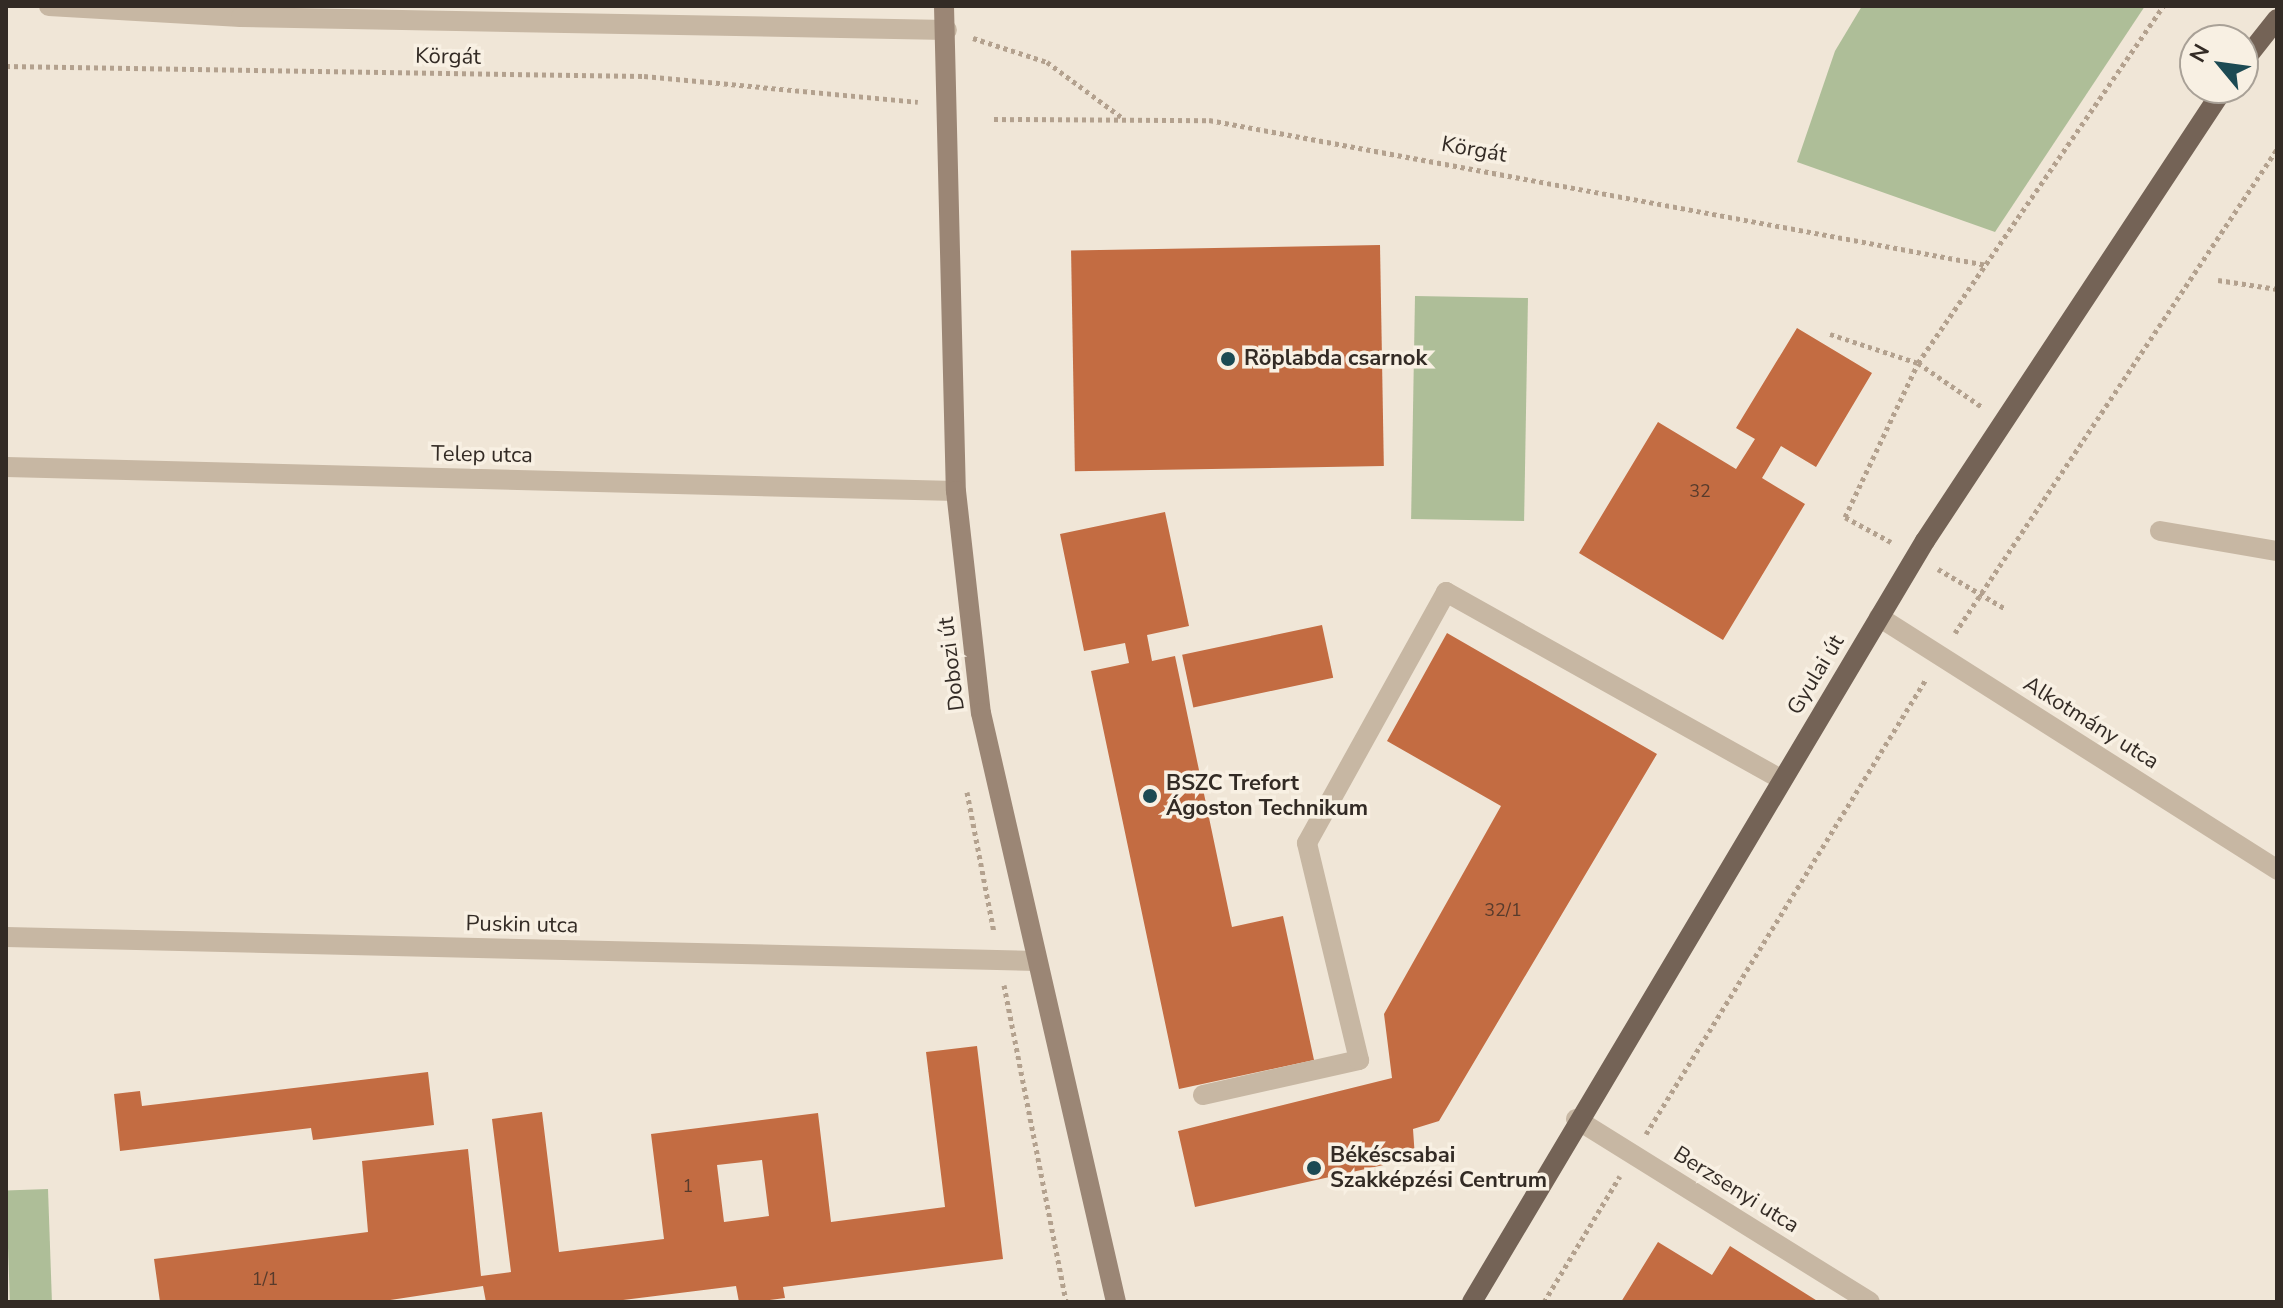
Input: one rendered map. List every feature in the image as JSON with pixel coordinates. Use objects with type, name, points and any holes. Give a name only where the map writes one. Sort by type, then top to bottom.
[{"type":"main road","name":"Dobozi út","points":[[944,6],[947,30],[956,491],[981,713],[1116,1302]]},
{"type":"main road","points":[[2259,42],[2277,19]]},
{"type":"main road","name":"Gyulai út","points":[[1472,1302],[1576,1119],[1916,555],[2213,104]]},
{"type":"street","points":[[49,6],[947,30]]},
{"type":"street","name":"Telep utca","points":[[6,467],[956,491]]},
{"type":"street","points":[[2160,531],[2277,551]]},
{"type":"street","points":[[1203,1095],[1359,1060],[1307,843],[1446,592],[1781,779]]},
{"type":"street","name":"Alkotmány utca","points":[[1879,617],[2277,870]]},
{"type":"street","name":"Puskin utca","points":[[6,937],[1037,961]]},
{"type":"street","name":"Berzsenyi utca","points":[[1576,1119],[1870,1302]]},
{"type":"path","points":[[2004,608],[1845,517],[1918,363],[2163,6]]},
{"type":"path","points":[[947,30],[1047,62],[1122,117]]},
{"type":"path","name":"Körgát","points":[[6,66],[644,76],[887,102],[918,102]]},
{"type":"path","name":"Körgát","points":[[994,119],[1122,117],[1209,120],[1987,265]]},
{"type":"path","points":[[1544,1302],[1940,656],[2277,149]]},
{"type":"path","points":[[2218,280],[2277,289]]},
{"type":"path","points":[[1830,334],[1918,363],[2003,421]]},
{"type":"green space","points":[[1862,6],[2145,6],[1995,232],[1797,162],[1835,51]]},
{"type":"green space","points":[[1415,296],[1528,298],[1524,521],[1411,519]]},
{"type":"green space","points":[[48,1189],[52,1302],[10,1302],[6,1190]]},
{"type":"building","name":"Röplabda csarnok","points":[[1380,245],[1384,466],[1075,471],[1071,250]]},
{"type":"building","points":[[1797,328],[1872,373],[1816,467],[1781,446],[1762,478],[1805,504],[1723,640],[1579,553],[1658,422],[1736,469],[1755,439],[1736,428]]},
{"type":"building","points":[[1165,512],[1189,626],[1147,635],[1152,661],[1175,656],[1232,927],[1283,916],[1314,1060],[1179,1089],[1091,671],[1129,663],[1125,643],[1084,651],[1060,534]]},
{"type":"building","points":[[1322,625],[1333,678],[1193,708],[1182,655]]},
{"type":"building","points":[[1447,633],[1657,754],[1439,1121],[1413,1129],[1415,1158],[1195,1207],[1178,1131],[1392,1078],[1384,1014],[1501,806],[1387,741]]},
{"type":"building","points":[[977,1046],[1003,1259],[783,1287],[785,1298],[753,1302],[739,1302],[736,1286],[607,1302],[486,1302],[483,1286],[377,1302],[160,1302],[154,1259],[368,1232],[362,1161],[468,1149],[481,1276],[511,1272],[492,1119],[542,1112],[559,1252],[664,1239],[651,1134],[818,1113],[831,1222],[945,1207],[926,1052]],"holes":[[[762,1160],[769,1216],[724,1222],[717,1165]]]},
{"type":"building","points":[[428,1072],[434,1125],[313,1140],[311,1128],[120,1151],[114,1094],[140,1091],[142,1106]]},
{"type":"building","points":[[1658,1242],[1712,1275],[1730,1246],[1819,1302],[1621,1302]]},
{"type":"place","name":"Röplabda csarnok","points":[[1228,359]]},
{"type":"place","name":"BSZC Trefort Ágoston Technikum","points":[[1150,796]]},
{"type":"place","name":"Békéscsabai Szakképzési Centrum","points":[[1314,1168]]}]
